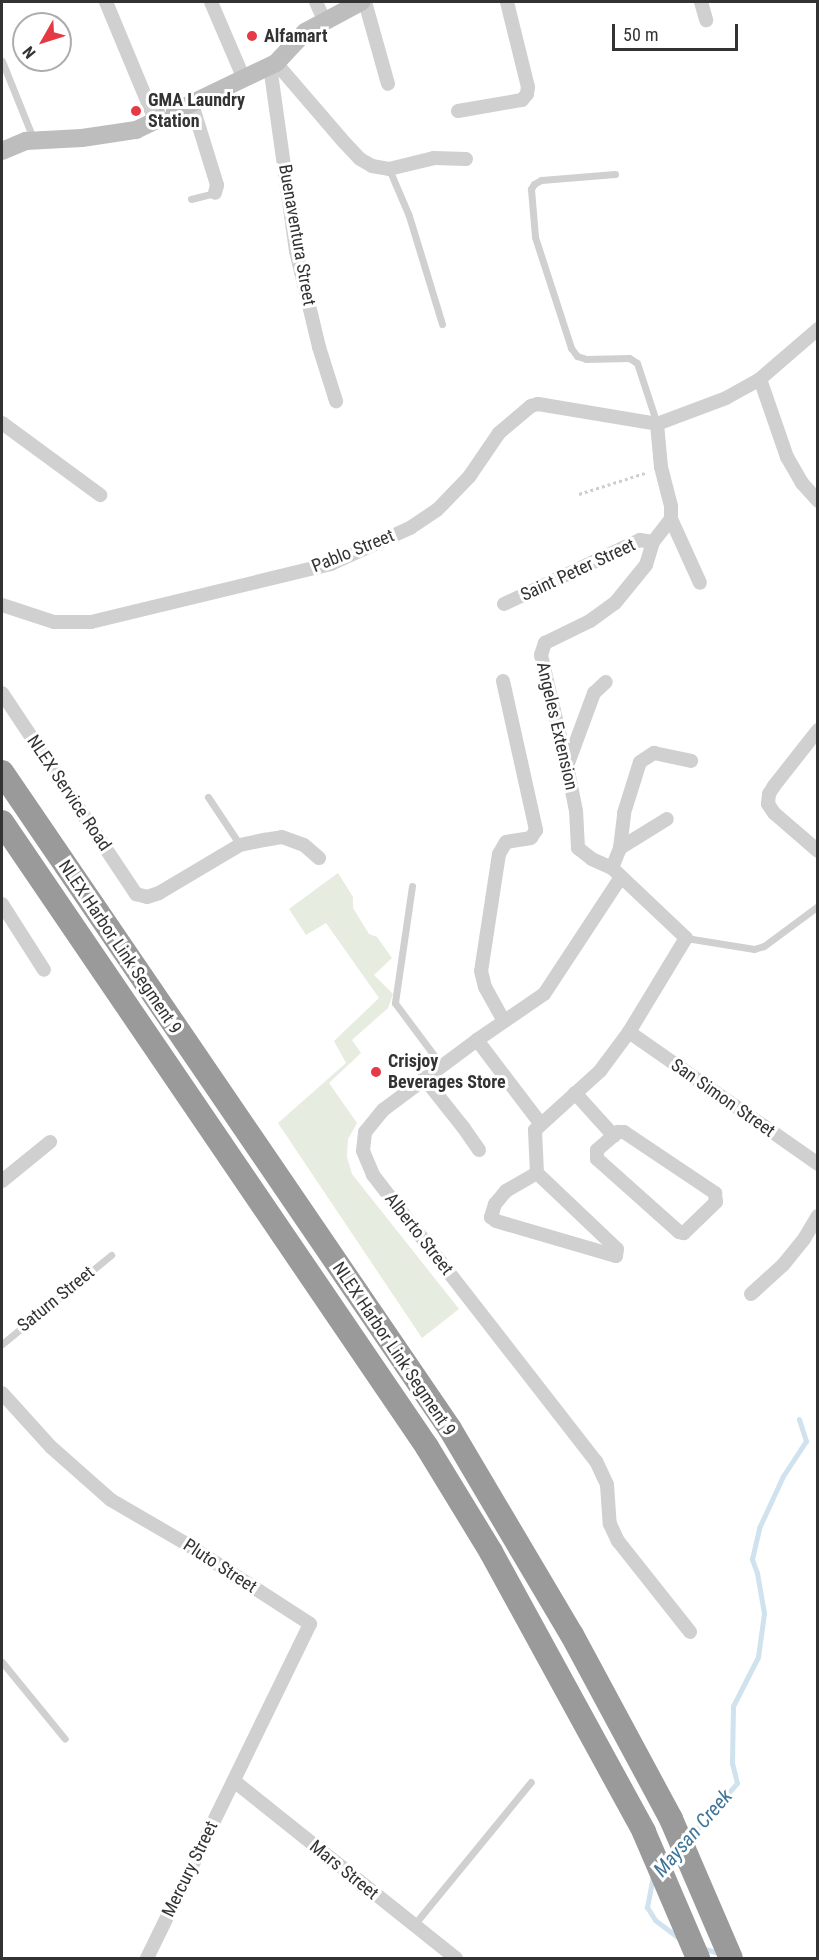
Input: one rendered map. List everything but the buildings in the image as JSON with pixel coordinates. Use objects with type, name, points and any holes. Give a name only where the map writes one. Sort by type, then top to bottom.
[{"type":"highway","points":[[2,760],[33,817]]},
{"type":"highway","name":"NLEX Harbor Link Segment 9","points":[[2,772],[450,1429],[572,1635],[672,1819],[731,1959]]},
{"type":"highway","name":"NLEX Harbor Link Segment 9","points":[[2,822],[427,1447],[491,1552],[644,1832],[698,1959]]},
{"type":"street","points":[[106,2],[156,122]]},
{"type":"street","points":[[211,2],[244,79]]},
{"type":"street","points":[[316,2],[324,20]]},
{"type":"street","points":[[2,151],[34,140],[82,138],[125,132],[156,122],[273,64],[305,32],[324,20],[364,2],[388,84]]},
{"type":"street","points":[[458,111],[522,100],[526,94],[528,87],[507,2]]},
{"type":"street","points":[[701,2],[706,20]]},
{"type":"street","points":[[273,64],[360,159],[372,166],[389,169],[434,158],[466,159]]},
{"type":"street","name":"Buenaventura Street","points":[[273,64],[296,251],[319,346],[336,400]]},
{"type":"street","points":[[192,104],[218,185],[215,193]]},
{"type":"street","points":[[700,583],[671,519],[671,506],[661,467],[657,424],[726,398],[760,379],[818,329]]},
{"type":"street","points":[[760,379],[787,457],[802,483],[818,501]]},
{"type":"street","name":"Pablo Street","points":[[2,605],[54,622],[91,622],[331,564],[400,532],[438,510],[469,477],[500,433],[531,406],[538,404],[657,424]]},
{"type":"street","points":[[2,423],[100,495]]},
{"type":"street","name":"Angeles Extension","points":[[671,519],[653,542],[646,565],[615,603],[590,621],[544,643],[541,648],[576,811],[578,848],[592,859],[616,872],[686,938]]},
{"type":"street","name":"Saint Peter Street","points":[[504,604],[640,540],[653,542]]},
{"type":"street","points":[[503,681],[536,830],[531,838],[506,842],[499,854],[481,972],[484,987],[504,1021]]},
{"type":"street","points":[[567,766],[594,693],[606,682]]},
{"type":"street","name":"NLEX Service Road","points":[[2,693],[136,894],[147,897],[159,893],[240,845]]},
{"type":"street","points":[[818,730],[774,786],[769,794],[768,804],[774,813],[818,851]]},
{"type":"street","name":"Alberto Street","points":[[690,1632],[618,1541],[610,1524],[607,1485],[596,1461],[373,1175],[364,1160],[362,1141],[369,1125],[424,1078],[543,994],[616,872],[624,813],[640,762],[654,753],[691,761]]},
{"type":"street","points":[[620,848],[667,819]]},
{"type":"street","points":[[240,845],[282,837],[304,845],[320,858]]},
{"type":"street","points":[[2,904],[44,970]]},
{"type":"street","points":[[537,1173],[506,1191],[495,1204],[491,1216],[496,1221],[616,1256],[617,1249],[598,1229],[537,1173],[535,1130],[540,1123],[600,1071],[629,1032],[686,938]]},
{"type":"street","name":"San Simon Street","points":[[629,1032],[818,1164]]},
{"type":"street","points":[[477,1040],[540,1123]]},
{"type":"street","points":[[424,1078],[479,1150]]},
{"type":"street","points":[[575,1093],[614,1136]]},
{"type":"street","points":[[624,1132],[715,1193],[716,1202],[684,1233],[679,1232],[597,1159],[597,1150],[614,1136],[624,1132]]},
{"type":"street","points":[[2,1181],[50,1142]]},
{"type":"street","points":[[751,1294],[783,1265],[804,1239],[818,1216]]},
{"type":"street","name":"Pluto Street","points":[[2,1393],[51,1447],[111,1500],[185,1543],[310,1624],[234,1780]]},
{"type":"street","name":"Mars Street","points":[[234,1780],[456,1959]]},
{"type":"street","name":"Mercury Street","points":[[147,1959],[234,1780]]},
{"type":"lane","points":[[2,61],[34,140]]},
{"type":"lane","points":[[389,169],[390,176],[409,216],[442,324]]},
{"type":"lane","points":[[615,174],[541,180],[534,184],[531,189],[535,237],[571,348],[577,356],[586,359],[629,358],[637,363],[657,424]]},
{"type":"lane","points":[[191,199],[215,193]]},
{"type":"lane","points":[[208,797],[240,845]]},
{"type":"lane","points":[[412,886],[395,1003],[442,1066]]},
{"type":"lane","points":[[686,938],[754,949],[764,946],[818,906]]},
{"type":"lane","name":"Saturn Street","points":[[2,1344],[111,1255]]},
{"type":"lane","points":[[2,1662],[65,1739]]},
{"type":"lane","points":[[413,1926],[531,1782]]},
{"type":"path","points":[[579,494],[661,467]]},
{"type":"shaded area","points":[[338,873],[353,897],[353,908],[369,934],[377,937],[392,958],[374,975],[393,994],[388,1008],[352,1040],[361,1053],[329,1083],[357,1123],[348,1139],[347,1157],[352,1174],[459,1309],[422,1338],[278,1123],[346,1063],[334,1041],[379,998],[326,923],[306,935],[289,909]]},
{"type":"waterway","name":"Maysan Creek","points":[[688,1839],[737,1783],[732,1763],[733,1706],[758,1657],[764,1613],[757,1573],[752,1559],[759,1528],[783,1476],[806,1441],[799,1419]]},
{"type":"waterway","name":"Maysan Creek","points":[[653,1876],[647,1907],[655,1920],[680,1939]]},
{"type":"waterway","name":"Maysan Creek","points":[[702,1948],[722,1954]]},
{"type":"place","name":"Alfamart","points":[[252,36]]},
{"type":"place","name":"GMA Laundry Station","points":[[136,111]]},
{"type":"place","name":"Crisjoy Beverages Store","points":[[376,1072]]}]
